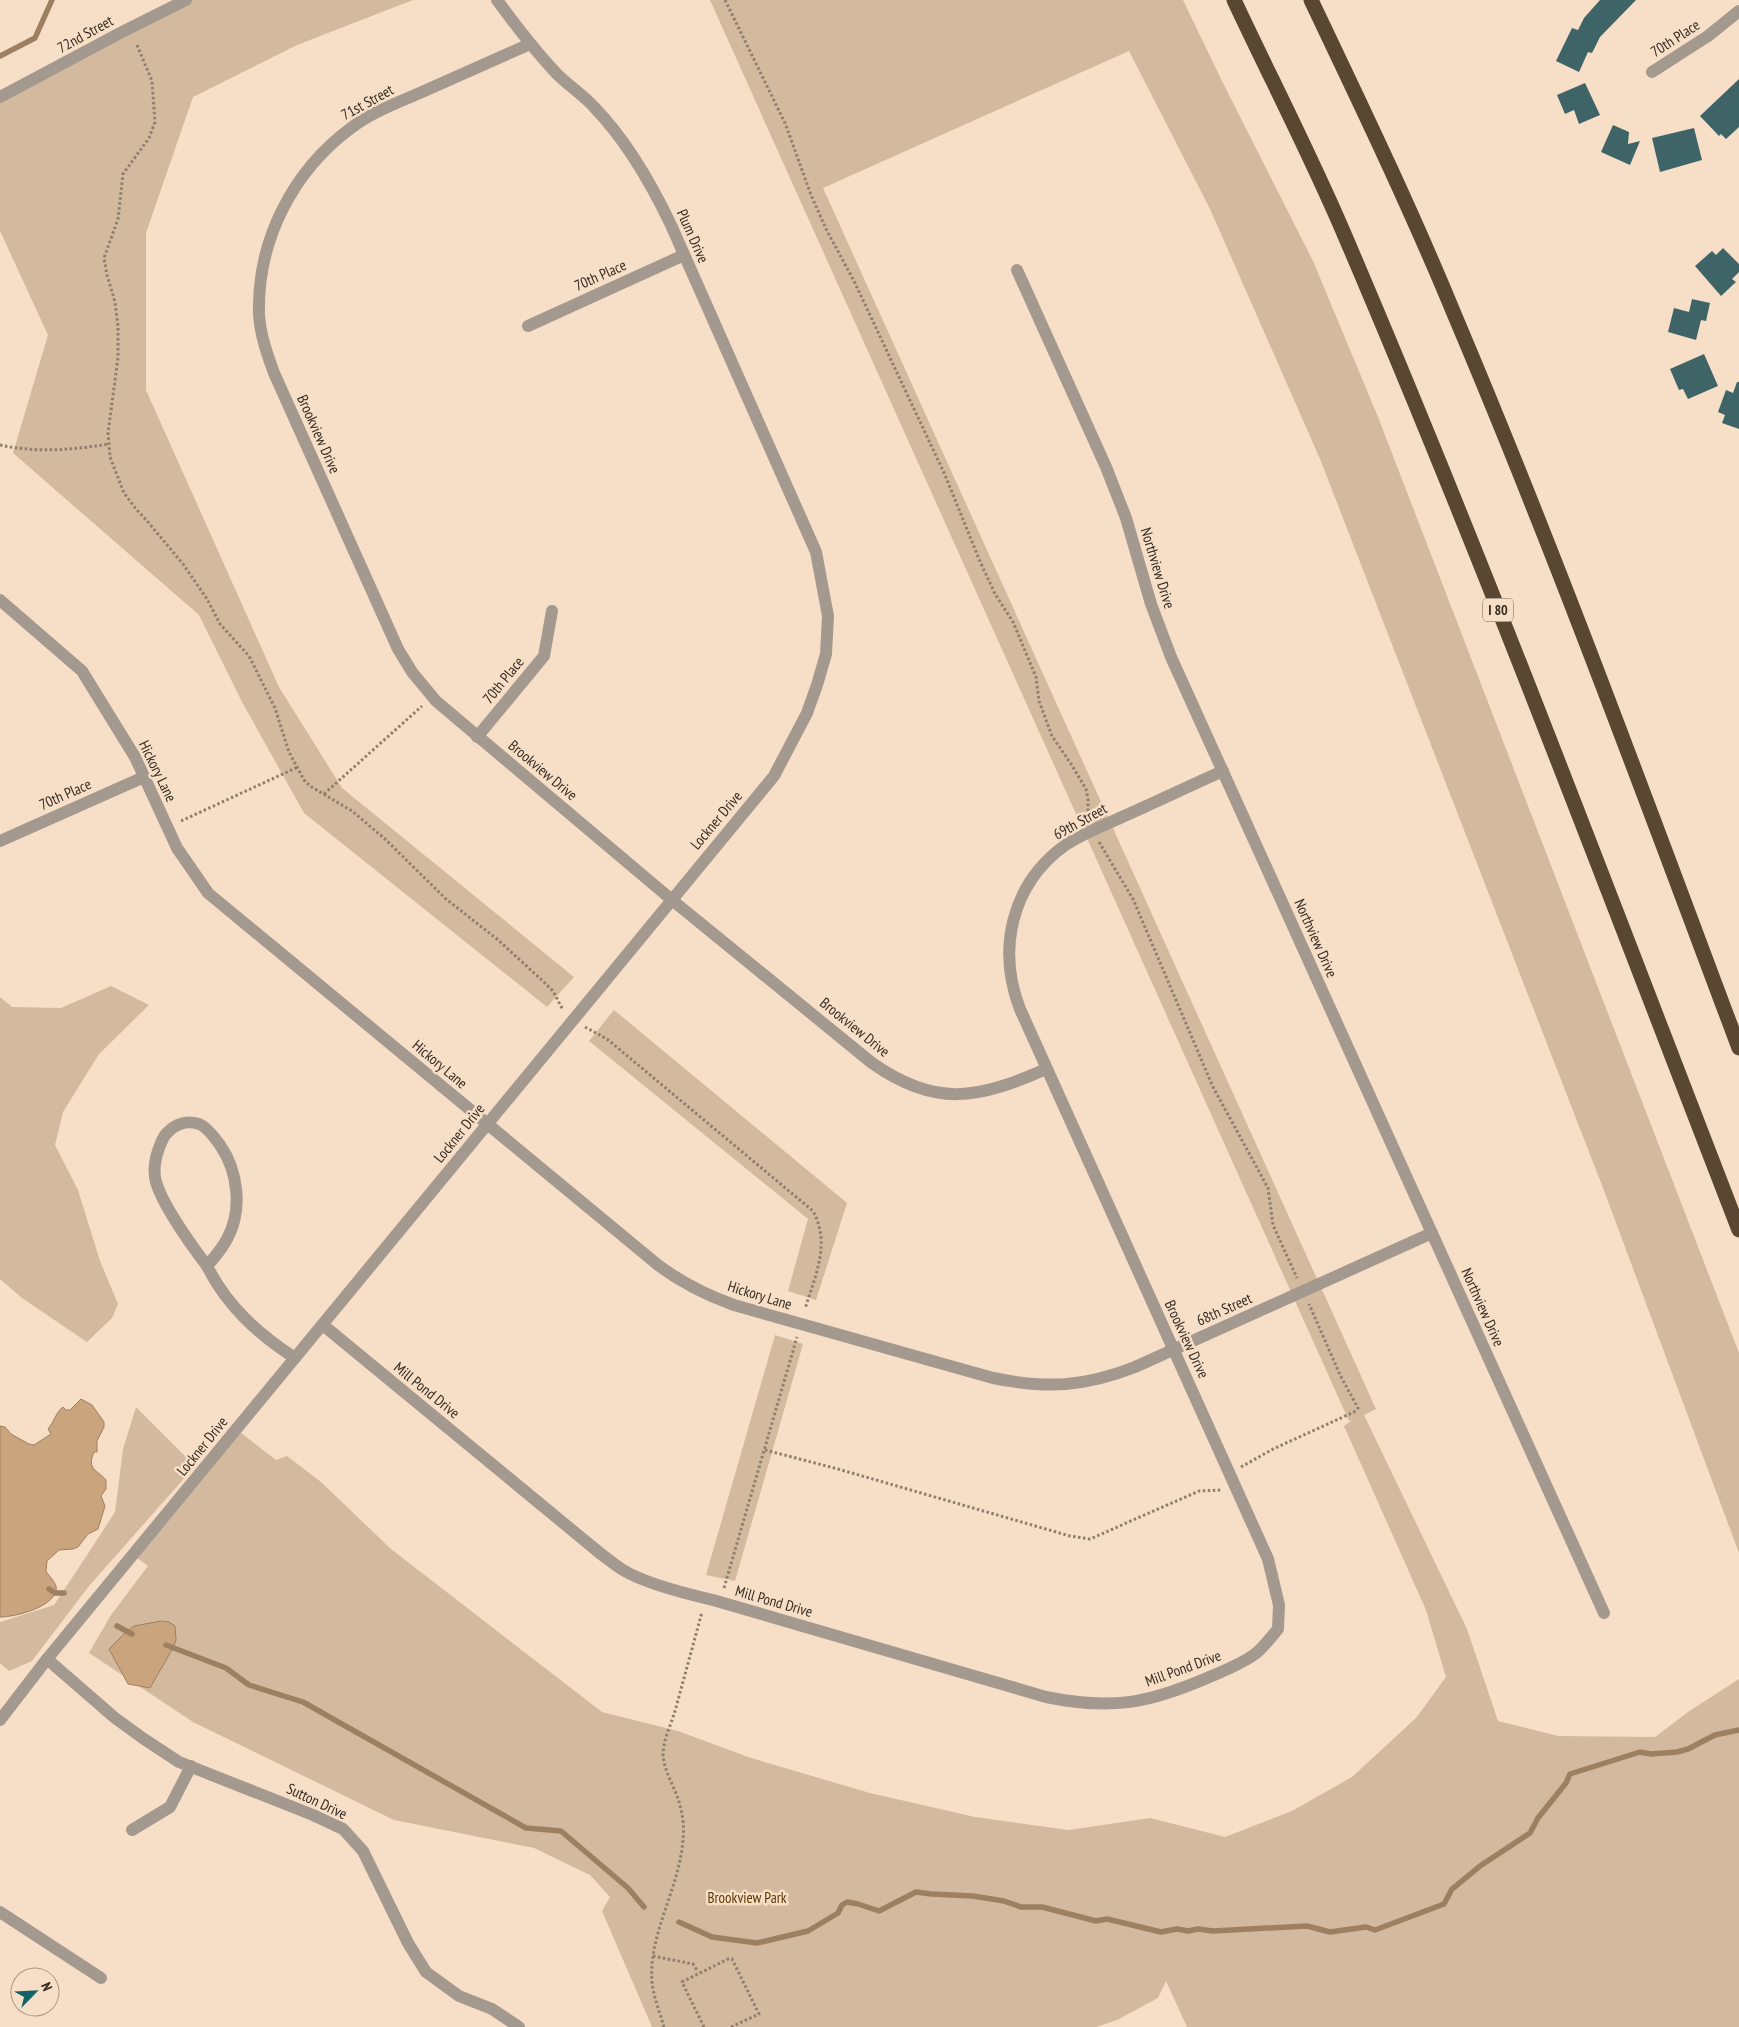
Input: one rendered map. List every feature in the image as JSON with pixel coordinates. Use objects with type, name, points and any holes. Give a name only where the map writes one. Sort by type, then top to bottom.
[{"type":"highway","name":"I 80","points":[[1234,0],[1343,232],[1412,397],[1530,691],[1739,1230]]},
{"type":"highway","points":[[1311,0],[1361,106],[1458,324],[1574,611],[1739,1048]]},
{"type":"street","name":"72nd Street","points":[[0,97],[186,0]]},
{"type":"street","name":"Plum Drive","points":[[497,0],[530,44],[558,75],[595,107],[632,153],[653,188],[803,523]]},
{"type":"street","name":"70th Place","points":[[1652,72],[1708,36],[1739,11]]},
{"type":"street","name":"71st Street","points":[[269,243],[281,211],[292,191],[318,156],[352,127],[391,105],[530,44]]},
{"type":"street","name":"Brookview Drive","points":[[269,243],[260,279],[259,316],[266,351],[358,564],[398,649],[412,672],[432,697],[672,900],[681,905],[890,1076],[912,1086],[935,1092],[958,1094],[984,1092],[1009,1085],[1046,1068]]},
{"type":"street","name":"70th Place","points":[[528,326],[684,255]]},
{"type":"street","name":"Northview Drive","points":[[1017,270],[1106,467],[1126,518],[1157,622],[1171,657],[1604,1613]]},
{"type":"street","name":"Lockner Drive","points":[[0,1720],[47,1659],[774,776],[807,713],[826,654],[828,616],[816,552],[803,523]]},
{"type":"street","name":"Hickory Lane","points":[[0,600],[82,671],[135,757],[177,848],[208,893],[658,1265],[682,1282],[708,1296],[725,1302],[993,1378]]},
{"type":"street","name":"70th Place","points":[[477,737],[544,656],[552,611]]},
{"type":"street","name":"69th Street","points":[[1020,1010],[1009,975],[1008,951],[1011,926],[1019,902],[1030,880],[1064,846],[1093,830],[1223,771]]},
{"type":"street","name":"70th Place","points":[[0,841],[144,777]]},
{"type":"street","name":"Brookview Drive","points":[[1020,1010],[1268,1559],[1279,1605],[1278,1629]]},
{"type":"street","points":[[207,1266],[227,1239],[234,1223],[237,1207],[234,1177],[225,1153],[213,1136],[200,1124],[182,1122],[173,1126],[165,1134],[157,1154],[156,1180],[166,1204],[232,1306],[269,1341],[295,1358]]},
{"type":"street","name":"68th Street","points":[[993,1378],[1024,1384],[1053,1386],[1084,1383],[1112,1376],[1432,1233]]},
{"type":"street","name":"Mill Pond Drive","points":[[323,1325],[601,1554],[624,1570],[692,1595],[1046,1697],[1092,1704],[1136,1702],[1188,1686],[1235,1666],[1256,1653],[1278,1629]]},
{"type":"street","name":"Sutton Drive","points":[[47,1659],[144,1739],[179,1762],[313,1815],[343,1829],[363,1851],[408,1943],[426,1972],[459,1996],[492,2009],[519,2027]]},
{"type":"street","points":[[132,1830],[170,1807],[192,1766]]},
{"type":"street","points":[[0,1912],[101,1978]]},
{"type":"path","points":[[725,0],[784,123],[811,195],[827,231],[854,281],[945,474],[995,594],[1013,622],[1036,677],[1039,701],[1052,736],[1072,764],[1086,789],[1088,818],[1093,830],[1133,899],[1214,1088],[1268,1188],[1273,1225],[1340,1375],[1358,1408],[1354,1412],[1247,1463],[1241,1467],[1228,1488],[1199,1491],[1090,1539],[1051,1530],[765,1450]]},
{"type":"path","points":[[137,45],[152,81],[155,122],[149,138],[123,174],[118,219],[104,258],[115,302],[118,326],[118,358],[108,433],[110,457],[124,493],[183,564],[207,599],[220,624],[249,656],[275,708],[289,752],[304,780],[352,811],[385,839],[446,898],[545,983],[553,991],[560,1008],[572,1020],[607,1038],[813,1212],[822,1232],[822,1251],[723,1591],[703,1608],[666,1736],[663,1754],[666,1770],[676,1793],[684,1837],[677,1872],[662,1917],[653,1956],[652,1984],[664,2027]]},
{"type":"path","points":[[0,445],[19,449],[64,450],[109,444]]},
{"type":"path","points":[[324,794],[432,697]]},
{"type":"path","points":[[167,828],[298,767]]},
{"type":"path","points":[[653,1956],[693,1964],[698,1972]]},
{"type":"path","points":[[704,2027],[682,1982],[698,1972],[732,1959],[759,2014],[731,2027]]},
{"type":"green space","points":[[186,0],[413,0],[297,45],[193,97],[146,233],[146,390],[279,687],[342,788],[574,977],[547,1007],[304,813],[242,702],[199,615],[13,453],[48,335],[0,231],[0,97]]},
{"type":"green space","name":"Brookview Park","points":[[710,0],[1183,0],[1313,261],[1378,417],[1739,1353],[1739,1553],[1603,1188],[1320,459],[1210,209],[1129,51],[823,188],[1376,1409],[1364,1415],[1467,1629],[1498,1721],[1558,1736],[1655,1737],[1688,1712],[1739,1679],[1739,2027],[1187,2027],[1166,1981],[1158,1998],[1117,2020],[1096,2027],[652,2027],[602,1911],[610,1897],[590,1875],[534,1848],[394,1820],[193,1722],[89,1653],[111,1615],[148,1566],[133,1555],[236,1429],[276,1460],[287,1456],[321,1482],[391,1549],[602,1712],[678,1731],[751,1758],[870,1793],[975,1817],[1069,1830],[1150,1818],[1225,1837],[1292,1811],[1352,1777],[1416,1718],[1446,1677],[1426,1610],[1344,1426],[1352,1420],[1349,1421]]},
{"type":"green space","points":[[111,986],[149,1005],[99,1054],[63,1112],[55,1145],[78,1190],[100,1261],[118,1304],[112,1318],[87,1342],[22,1298],[0,1279],[0,997],[12,1007],[61,1008]]},
{"type":"green space","points":[[614,1010],[847,1203],[816,1300],[788,1291],[808,1219],[589,1041]]},
{"type":"green space","points":[[775,1335],[803,1344],[735,1581],[706,1575]]},
{"type":"green space","points":[[136,1407],[195,1466],[89,1586],[32,1661],[9,1671],[0,1663],[0,1622],[54,1605],[115,1512],[123,1449]]},
{"type":"shaded area","points":[[81,1399],[92,1405],[104,1422],[104,1427],[97,1441],[97,1452],[94,1452],[91,1463],[94,1469],[106,1480],[106,1489],[101,1496],[105,1506],[98,1529],[88,1534],[78,1547],[59,1550],[47,1561],[46,1571],[55,1583],[56,1588],[53,1597],[40,1607],[23,1613],[0,1617],[0,1426],[5,1427],[11,1434],[34,1445],[51,1434],[48,1429],[63,1407],[66,1410],[70,1410]]},
{"type":"shaded area","points":[[161,1621],[169,1622],[175,1626],[176,1640],[173,1648],[150,1688],[128,1684],[109,1649],[134,1626]]},
{"type":"building","points":[[1600,0],[1636,0],[1600,37],[1592,53],[1588,52],[1579,72],[1556,61],[1572,28],[1578,30],[1584,18]]},
{"type":"building","points":[[1739,79],[1739,127],[1726,139],[1721,134],[1719,136],[1700,116]]},
{"type":"building","points":[[1585,83],[1600,115],[1579,124],[1574,110],[1565,114],[1557,95]]},
{"type":"building","points":[[1613,125],[1629,132],[1628,144],[1640,141],[1630,165],[1601,152]]},
{"type":"building","points":[[1694,128],[1702,160],[1660,172],[1652,138]]},
{"type":"building","points":[[1723,248],[1739,264],[1739,272],[1732,279],[1736,282],[1721,296],[1695,266],[1712,251],[1716,255]]},
{"type":"building","points":[[1692,299],[1710,303],[1706,321],[1701,320],[1696,340],[1668,332],[1674,308],[1689,312]]},
{"type":"building","points":[[1704,354],[1718,386],[1688,399],[1683,389],[1679,390],[1670,369]]},
{"type":"building","points":[[1737,382],[1739,382],[1739,429],[1722,423],[1725,415],[1718,412],[1726,390],[1733,393]]},
{"type":"waterway","points":[[0,56],[35,38],[52,0]]},
{"type":"waterway","points":[[49,1589],[55,1593],[64,1593]]},
{"type":"waterway","points":[[117,1626],[132,1634]]},
{"type":"waterway","points":[[166,1645],[226,1668],[249,1685],[303,1702],[526,1828],[561,1831],[628,1888],[644,1907]]},
{"type":"waterway","points":[[679,1922],[712,1937],[757,1943],[808,1931],[838,1913],[842,1905],[847,1902],[879,1911],[916,1892],[973,1896],[1004,1901],[1021,1907],[1042,1907],[1096,1921],[1107,1919],[1161,1932],[1177,1929],[1213,1931],[1307,1926],[1330,1932],[1366,1927],[1375,1930],[1444,1904],[1452,1889],[1480,1866],[1530,1833],[1538,1818],[1566,1783],[1570,1774],[1640,1752],[1651,1754],[1677,1752],[1688,1749],[1715,1735],[1739,1730]]}]
